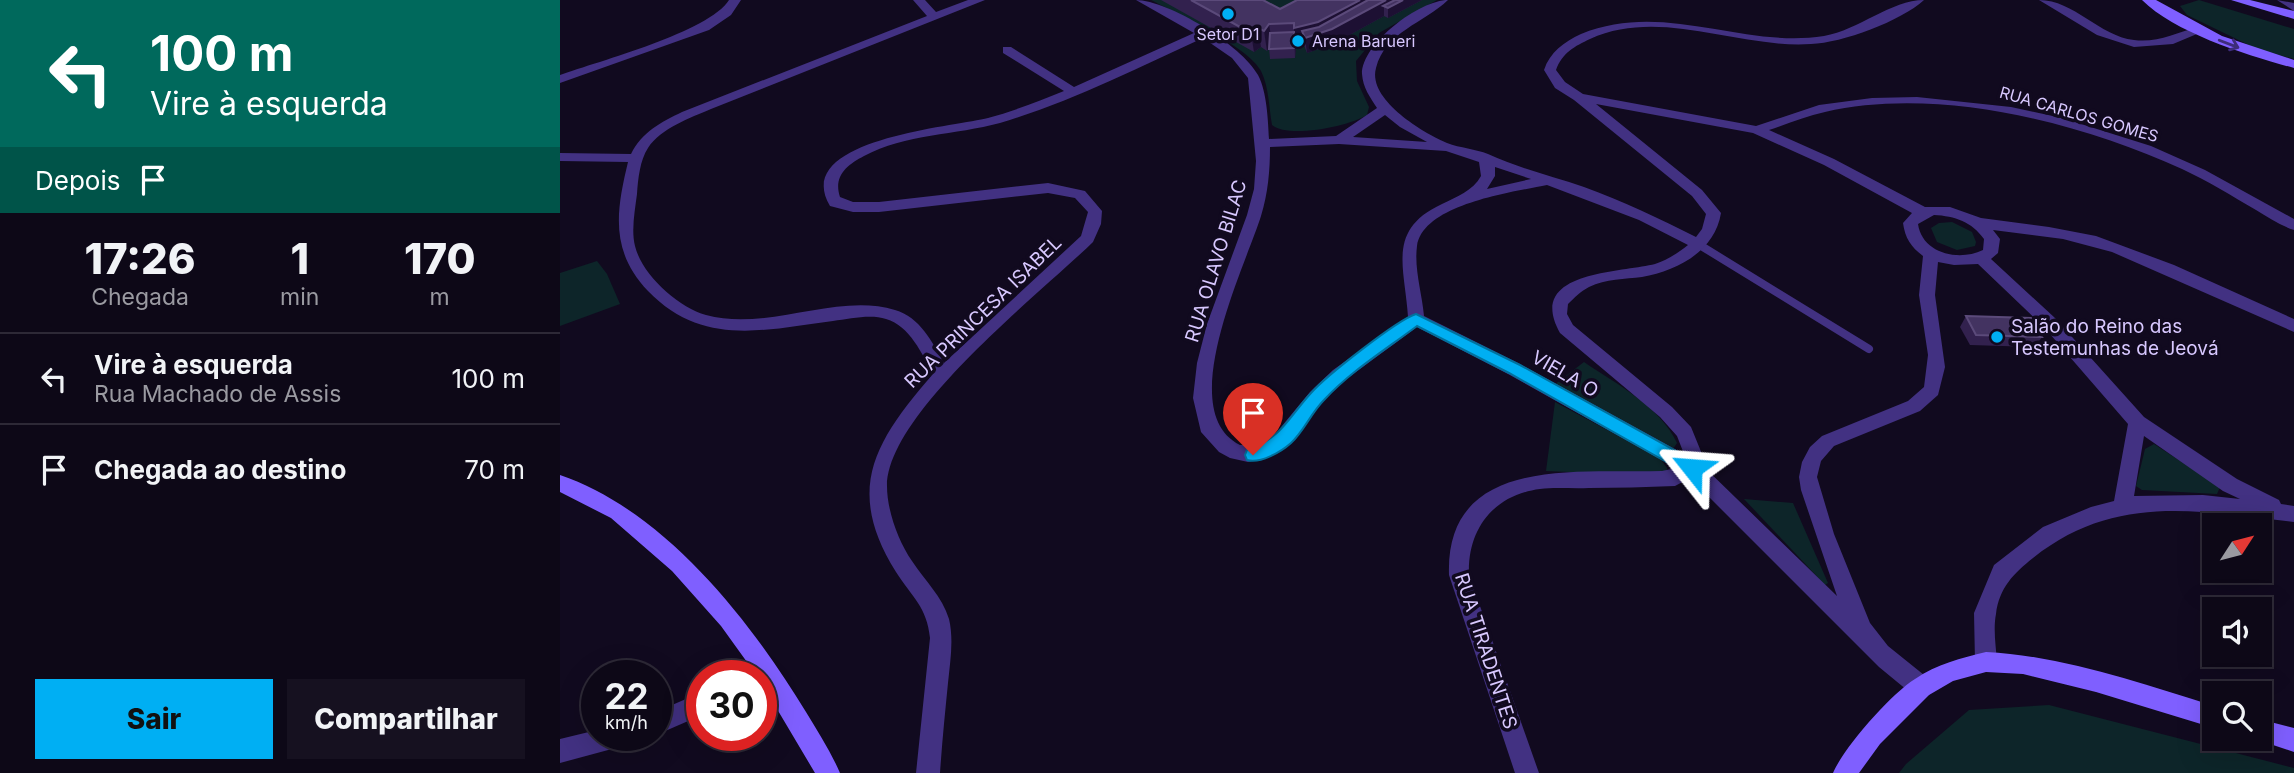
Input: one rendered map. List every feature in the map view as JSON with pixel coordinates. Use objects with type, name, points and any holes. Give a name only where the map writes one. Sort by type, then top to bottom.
[{"type":"main road","points":[[2148,0],[2198,31],[2250,52],[2294,64]]},
{"type":"main road","points":[[2237,0],[2294,15]]},
{"type":"main road","points":[[560,484],[618,512],[687,571],[737,628],[753,660]]},
{"type":"main road","points":[[1845,773],[1872,736],[1921,687],[1949,672],[1986,662],[2023,664],[2096,681],[2202,713]]},
{"type":"main road","points":[[777,691],[795,711],[828,773]]},
{"type":"main road","points":[[2272,734],[2294,740]]},
{"type":"street","points":[[560,79],[705,27],[727,13],[735,0]]},
{"type":"street","points":[[919,0],[934,17]]},
{"type":"street","points":[[942,376],[916,331],[885,312],[721,324],[697,319],[650,283],[630,255],[625,243],[637,158],[646,141],[660,129],[681,118],[979,0]]},
{"type":"street","name":"RUA OLAVO BILAC","points":[[1142,0],[1236,54],[1251,69],[1265,143],[1260,192],[1212,334],[1203,378],[1202,409],[1209,432],[1223,446],[1237,453],[1253,455],[1270,449],[1286,438],[1316,397],[1340,375],[1416,319]]},
{"type":"street","points":[[1443,0],[1400,25],[1383,40],[1372,56],[1369,85],[1384,110],[1399,122],[1447,147],[1548,180],[1644,218],[1698,244]]},
{"type":"street","points":[[1692,468],[1693,454],[1685,432],[1666,412],[1566,329],[1559,314],[1560,302],[1583,284],[1601,277],[1667,267],[1710,232],[1714,213],[1708,204],[1554,79],[1550,70],[1552,63],[1579,37],[1634,20],[1662,21],[1754,37],[1818,40],[1860,29],[1918,0]]},
{"type":"street","points":[[2045,0],[2096,32],[2122,42],[2161,44],[2198,31]]},
{"type":"street","points":[[2283,0],[2294,8]]},
{"type":"street","points":[[1007,50],[1074,92],[1202,34]]},
{"type":"street","name":"RUA PRINCESA ISABEL","points":[[928,773],[942,638],[940,619],[934,605],[908,574],[896,552],[886,526],[877,488],[880,468],[888,447],[908,416],[942,376],[1088,238],[1094,224],[1095,211],[1080,194],[1048,188],[879,207],[853,207],[835,203],[830,194],[830,184],[834,172],[863,152],[905,138],[993,121],[1074,92]]},
{"type":"street","points":[[1579,97],[1757,130],[1829,162],[1922,212],[1944,210],[1979,223],[2091,240],[2133,255],[2294,326]]},
{"type":"street","name":"RUA CARLOS GOMES","points":[[1757,130],[1803,113],[1852,104],[1947,102],[1989,107],[2141,147],[2189,167],[2294,225]]},
{"type":"street","points":[[1339,140],[1384,110]]},
{"type":"street","points":[[1380,142],[1399,122]]},
{"type":"street","points":[[1265,143],[1339,140],[1447,147]]},
{"type":"street","points":[[560,157],[637,158]]},
{"type":"street","points":[[1456,204],[1487,179],[1490,167],[1482,157]]},
{"type":"street","points":[[1416,319],[1410,267],[1412,236],[1426,217],[1439,209],[1548,180]]},
{"type":"street","points":[[1922,212],[1910,223],[1910,230],[1921,246],[1931,253],[1958,261],[1982,259],[1990,253],[1992,247],[1987,231],[1979,223]]},
{"type":"street","points":[[1868,641],[1847,594],[1812,499],[1808,473],[1811,462],[1825,442],[1898,413],[1925,398],[1932,389],[1936,362],[1927,296],[1931,253]]},
{"type":"street","points":[[1982,259],[2049,322],[2137,422],[2230,485],[2291,513]]},
{"type":"street","name":"VIELA O","points":[[1416,319],[1514,369],[1692,468],[1868,641],[1921,687]]},
{"type":"street","points":[[2123,507],[2137,422]]},
{"type":"street","name":"RUA TIRADENTES","points":[[1527,773],[1459,575],[1456,556],[1469,522],[1493,498],[1538,481],[1675,478],[1692,468]]},
{"type":"street","points":[[1986,662],[1985,613],[2001,571],[2050,533],[2098,513],[2141,503],[2203,503],[2291,513]]},
{"type":"street","points":[[560,751],[581,746]]},
{"type":"lane","points":[[1698,244],[1869,349]]},
{"type":"green space","name":"Arena Barueri","points":[[1151,0],[1437,0],[1379,33],[1356,61],[1357,81],[1369,107],[1367,115],[1334,127],[1291,131],[1272,125],[1266,84],[1254,62],[1228,42]]},
{"type":"green space","points":[[2199,0],[2294,29],[2294,59],[2257,49],[2187,15],[2180,6]]},
{"type":"green space","points":[[1952,222],[1972,232],[1975,246],[1957,250],[1937,242],[1931,228],[1939,223]]},
{"type":"green space","points":[[597,261],[607,274],[620,304],[560,326],[560,273]]},
{"type":"green space","points":[[1584,362],[1649,407],[1677,443],[1673,449],[1554,385]]},
{"type":"green space","points":[[1555,402],[1660,458],[1667,468],[1667,474],[1661,476],[1546,471]]},
{"type":"green space","points":[[2154,444],[2220,487],[2217,494],[2142,490],[2136,486],[2145,449]]},
{"type":"green space","points":[[1744,499],[1793,503],[1828,583],[1825,585]]},
{"type":"green space","points":[[2049,705],[2202,744],[2202,751],[2228,751],[2294,768],[2294,773],[1899,773],[1969,710]]},
{"type":"building","points":[[1191,0],[1263,0],[1280,9],[1297,0],[1360,0],[1318,22],[1294,28],[1294,23],[1269,24],[1264,31],[1258,28],[1251,33]]},
{"type":"building","points":[[1368,0],[1386,0],[1332,29],[1305,38],[1302,31],[1319,27]]},
{"type":"building","points":[[1395,0],[1403,0],[1388,8],[1383,6]]},
{"type":"building","points":[[1294,32],[1294,48],[1269,49],[1270,33]]},
{"type":"building","points":[[1966,316],[2031,318],[2042,337],[1976,335]]},
{"type":"place","name":"Setor D1","points":[[1228,14]]},
{"type":"place","name":"Arena Barueri","points":[[1298,41]]},
{"type":"place","name":"Salão do Reino das Testemunhas de Jeová","points":[[1997,337]]},
{"type":"route","points":[[1253,455],[1270,449],[1286,438],[1316,397],[1340,375],[1416,319],[1514,369],[1692,468]]}]
